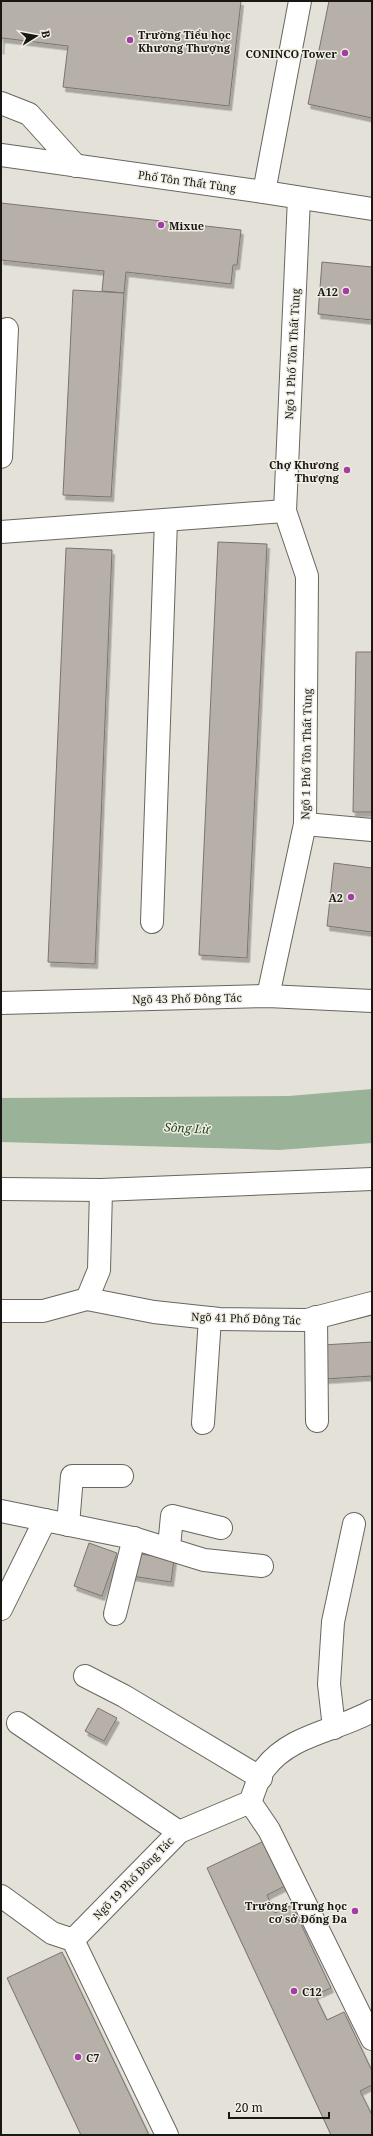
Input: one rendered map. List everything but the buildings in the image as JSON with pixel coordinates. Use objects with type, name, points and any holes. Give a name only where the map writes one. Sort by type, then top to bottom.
[{"type":"main road","points":[[264,192],[300,1]]},
{"type":"main road","points":[[1,103],[29,114],[76,166]]},
{"type":"main road","name":"Phố Tôn Thất Tùng","points":[[1,154],[372,209]]},
{"type":"main road","name":"Ngõ 1 Phố Tôn Thất Tùng","points":[[268,996],[305,824],[307,576],[285,511],[299,198]]},
{"type":"main road","points":[[1,457],[7,329]]},
{"type":"main road","points":[[1,532],[285,511]]},
{"type":"main road","points":[[152,922],[166,520]]},
{"type":"main road","points":[[305,824],[372,830]]},
{"type":"main road","name":"Ngõ 43 Phố Đông Tác","points":[[1,1003],[268,996],[372,1001]]},
{"type":"main road","points":[[1,1189],[102,1190],[372,1179]]},
{"type":"main road","points":[[87,1299],[99,1270],[102,1190]]},
{"type":"main road","name":"Ngõ 41 Phố Đông Tác","points":[[1,1311],[43,1311],[87,1299],[154,1312],[210,1318],[307,1320],[372,1303]]},
{"type":"main road","points":[[316,1317],[317,1421]]},
{"type":"main road","points":[[202,1423],[210,1318]]},
{"type":"main road","points":[[68,1525],[72,1476],[122,1476]]},
{"type":"main road","points":[[1,1511],[134,1538],[169,1547],[204,1560],[262,1566]]},
{"type":"main road","points":[[169,1547],[172,1516],[221,1528]]},
{"type":"main road","points":[[1,1609],[45,1520]]},
{"type":"main road","points":[[334,1728],[329,1684],[333,1622],[354,1524]]},
{"type":"main road","points":[[115,1614],[134,1538]]},
{"type":"main road","points":[[85,1676],[124,1696],[261,1778]]},
{"type":"main road","points":[[372,1711],[356,1720],[289,1745],[265,1768],[250,1802],[269,1830],[372,2039]]},
{"type":"main road","points":[[18,1723],[179,1832]]},
{"type":"main road","name":"Ngõ 19 Phố Đông Tác","points":[[73,1940],[179,1832],[250,1802]]},
{"type":"main road","points":[[1,1896],[52,1933],[73,1940],[167,2135]]},
{"type":"water","name":"Sông Lừ","points":[[372,1089],[372,1143],[279,1150],[1,1142],[1,1098],[289,1096]]},
{"type":"place","name":"Trường Tiểu học Khương Thượng","points":[[130,40]]},
{"type":"place","name":"CONINCO Tower","points":[[345,53]]},
{"type":"place","name":"Mixue","points":[[161,225]]},
{"type":"place","name":"A12","points":[[346,291]]},
{"type":"place","name":"Chợ Khương Thượng","points":[[347,470]]},
{"type":"place","name":"A2","points":[[351,897]]},
{"type":"place","name":"Trường Trung học cơ sở Đống Đa","points":[[355,1911]]},
{"type":"place","name":"C12","points":[[294,1991]]},
{"type":"place","name":"C7","points":[[78,2057]]}]
